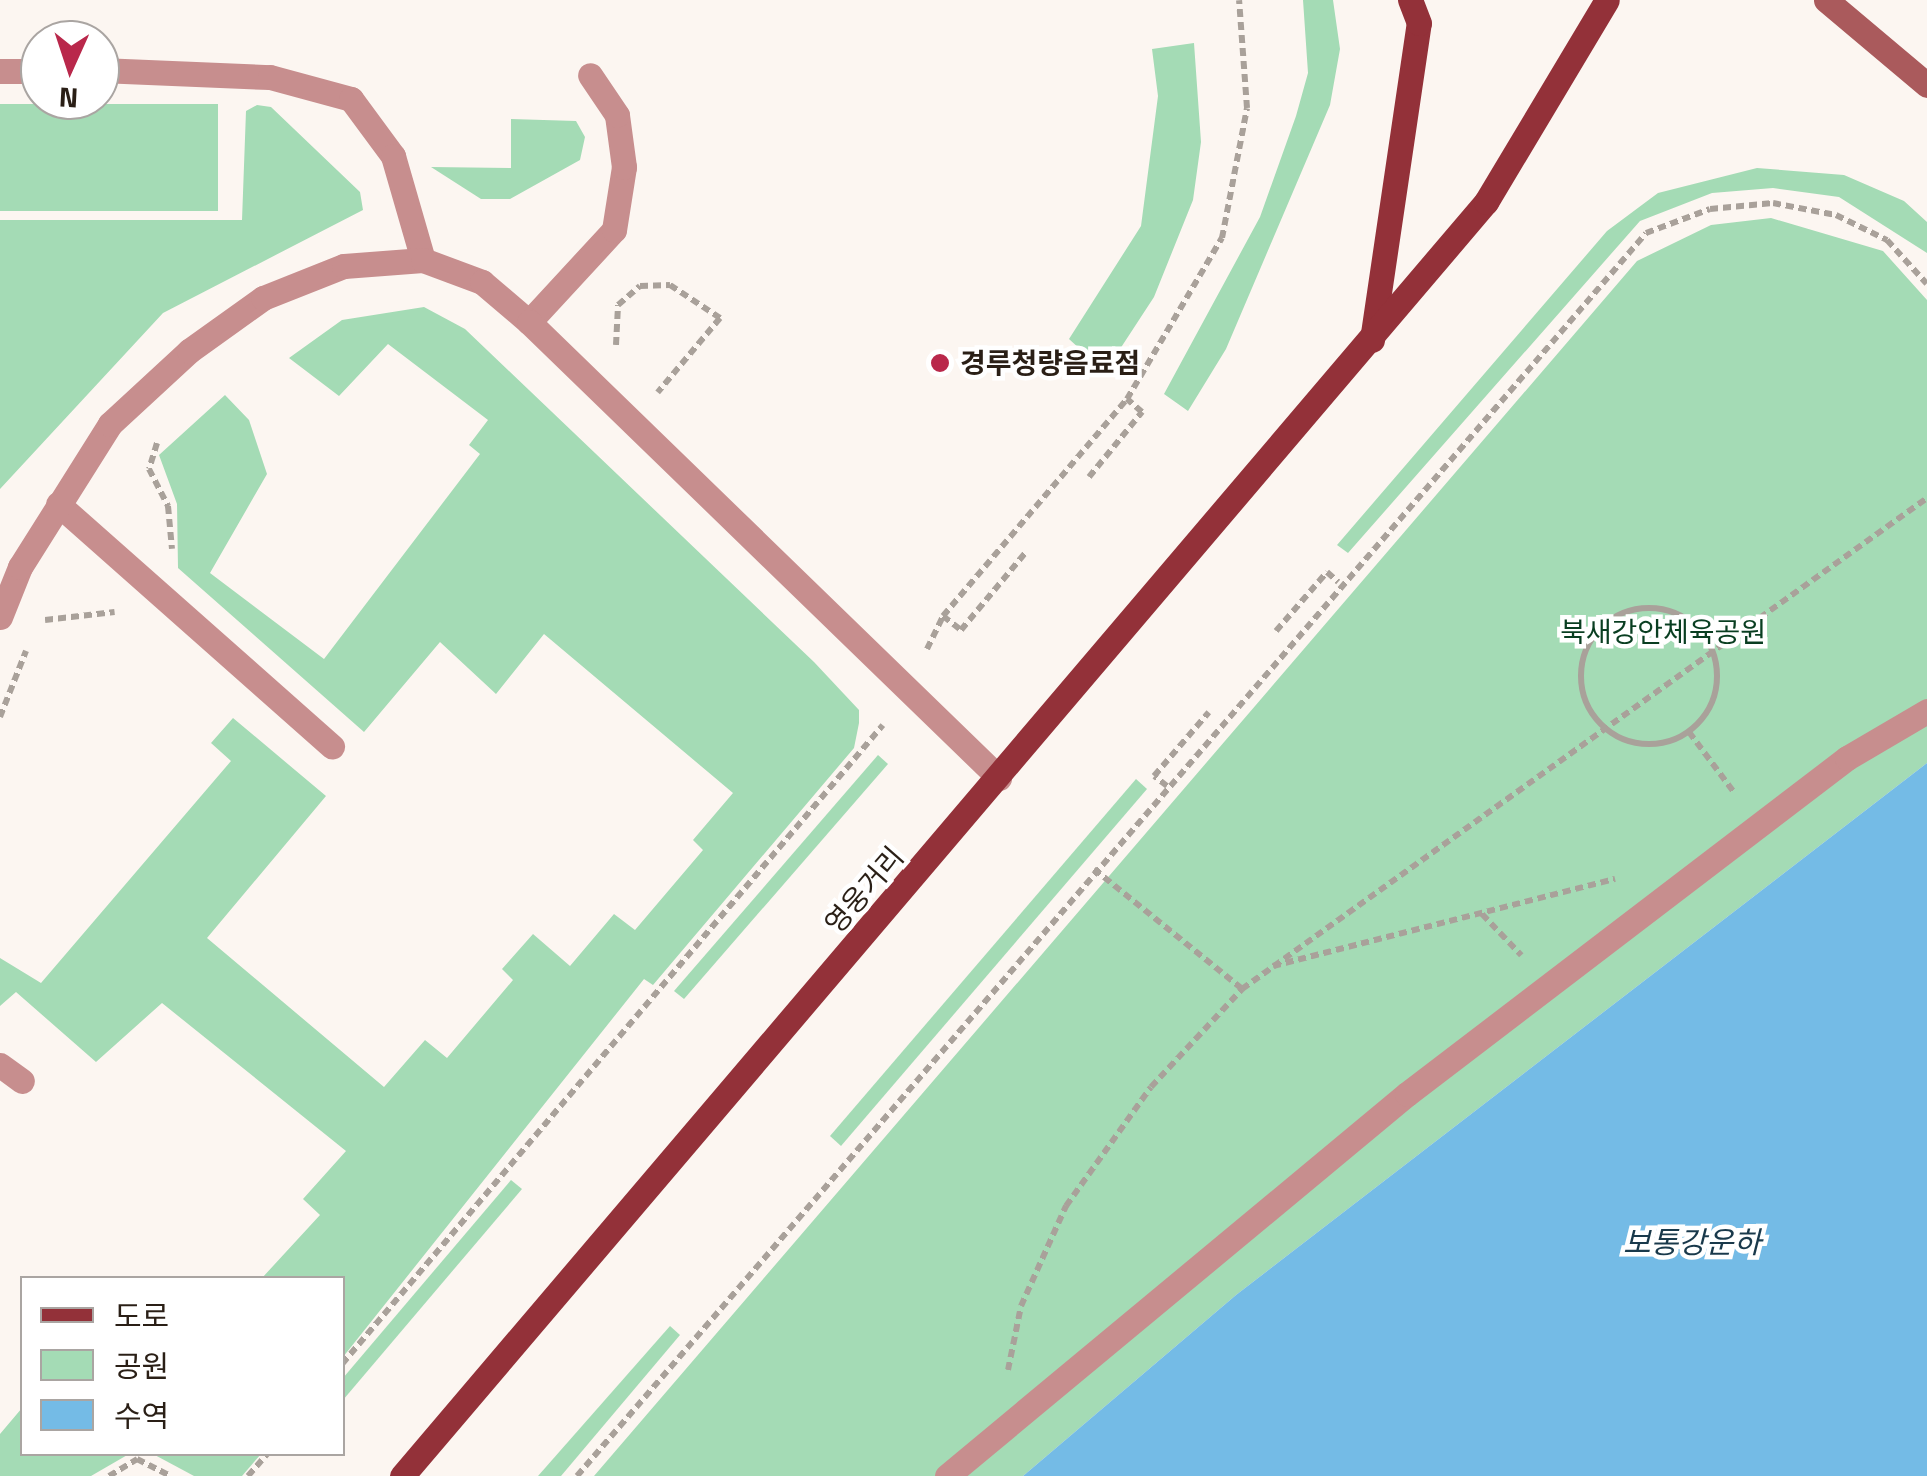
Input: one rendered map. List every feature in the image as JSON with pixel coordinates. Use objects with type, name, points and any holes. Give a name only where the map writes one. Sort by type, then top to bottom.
[{"type":"main road","points":[[1371,342],[1419,23],[1410,0]]},
{"type":"main road","name":"영웅거리","points":[[402,1476],[1371,342],[1486,202],[1607,0]]},
{"type":"main road","points":[[1826,0],[1927,85]]},
{"type":"street","points":[[120,71],[270,77],[351,99],[392,156],[423,260]]},
{"type":"street","points":[[529,322],[614,230],[624,167],[617,115],[590,74]]},
{"type":"street","points":[[0,617],[10,566],[58,504],[110,424],[263,298],[344,266],[423,260],[482,282],[529,322],[999,778]]},
{"type":"street","points":[[58,504],[332,746]]},
{"type":"street","points":[[947,1476],[1002,1427],[1550,985],[1758,824],[1927,712]]},
{"type":"street","points":[[0,1064],[22,1081]]},
{"type":"path","points":[[908,686],[943,616],[1126,399],[1222,238],[1246,108],[1239,0]]},
{"type":"path","points":[[577,1476],[1338,582],[1646,233],[1710,208],[1774,203],[1836,215],[1887,240],[1927,284]]},
{"type":"path","points":[[621,357],[611,333],[618,305],[640,286],[670,284],[720,318],[658,393]]},
{"type":"path","points":[[645,381],[671,406]]},
{"type":"path","points":[[1089,476],[1142,412],[1126,399]]},
{"type":"path","points":[[169,429],[149,469],[168,506],[171,559]]},
{"type":"path","points":[[1002,1427],[1021,1306],[1066,1206],[1151,1088],[1242,989],[1927,498]]},
{"type":"path","points":[[943,616],[962,630],[1026,552]]},
{"type":"path","points":[[1276,631],[1327,572],[1338,582]]},
{"type":"path","points":[[36,628],[46,618],[108,616],[127,604]]},
{"type":"path","points":[[1655,607],[1679,614],[1714,651],[1716,694],[1689,732],[1643,745],[1607,730],[1580,682],[1592,636],[1609,620],[1655,607]]},
{"type":"path","points":[[914,631],[930,642]]},
{"type":"path","points":[[0,717],[31,641]]},
{"type":"path","points":[[345,1360],[852,768],[888,719],[877,707]]},
{"type":"path","points":[[1166,786],[1154,776],[1209,712]]},
{"type":"path","points":[[1689,732],[1758,824]]},
{"type":"path","points":[[1094,869],[1242,989]]},
{"type":"path","points":[[1269,967],[1624,877]]},
{"type":"path","points":[[1482,914],[1550,985]]},
{"type":"path","points":[[248,1476],[265,1456]]},
{"type":"path","points":[[109,1476],[137,1459],[171,1476]]},
{"type":"green space","points":[[1303,0],[1333,0],[1340,49],[1330,105],[1226,349],[1188,411],[1164,394],[1260,217],[1296,116],[1308,73]]},
{"type":"green space","points":[[1194,43],[1201,142],[1193,200],[1154,297],[1105,372],[1069,339],[1141,226],[1158,96],[1152,49]]},
{"type":"green space","points":[[0,104],[20,104],[20,120],[120,120],[120,104],[218,104],[218,211],[0,211]]},
{"type":"green space","points":[[257,105],[271,107],[360,192],[363,210],[163,313],[0,489],[0,220],[242,220],[246,111]]},
{"type":"green space","points":[[511,119],[576,121],[585,137],[580,160],[510,199],[481,199],[431,167],[511,168]]},
{"type":"green space","points":[[1757,168],[1844,175],[1904,201],[1927,222],[1927,253],[1839,197],[1773,188],[1712,193],[1640,221],[1348,553],[1337,545],[1607,231],[1658,193]]},
{"type":"green space","name":"북새강안체육공원","points":[[1771,218],[1883,251],[1927,300],[1927,763],[1236,1295],[1023,1476],[594,1476],[1637,261],[1711,225]]},
{"type":"green space","points":[[424,307],[465,329],[814,662],[859,710],[854,748],[653,985],[644,979],[345,1354],[345,1276],[264,1276],[320,1215],[303,1199],[346,1151],[162,1003],[96,1062],[16,992],[0,1006],[0,958],[41,983],[231,761],[211,743],[233,718],[326,796],[207,938],[384,1087],[425,1040],[447,1058],[513,980],[502,969],[533,934],[570,966],[614,914],[635,930],[703,850],[693,840],[733,793],[544,634],[496,694],[440,642],[364,732],[178,568],[177,504],[159,455],[225,395],[249,420],[267,474],[210,573],[324,659],[480,454],[469,445],[488,420],[388,344],[339,396],[289,358],[342,320]]},
{"type":"green space","points":[[878,755],[888,764],[684,999],[674,991]]},
{"type":"green space","points":[[1136,779],[1147,789],[841,1146],[830,1136]]},
{"type":"green space","points":[[511,1180],[522,1189],[345,1398],[345,1376]]},
{"type":"green space","points":[[670,1326],[680,1335],[561,1476],[538,1476]]},
{"type":"green space","points":[[20,1410],[20,1456],[126,1456],[91,1476],[0,1476],[0,1434]]},
{"type":"green space","points":[[157,1456],[259,1456],[242,1476],[194,1476]]},
{"type":"water","name":"보통강운하","points":[[1927,763],[1927,1476],[1023,1476],[1236,1295]]},
{"type":"place","name":"경루청량음료점","points":[[940,363]]}]
